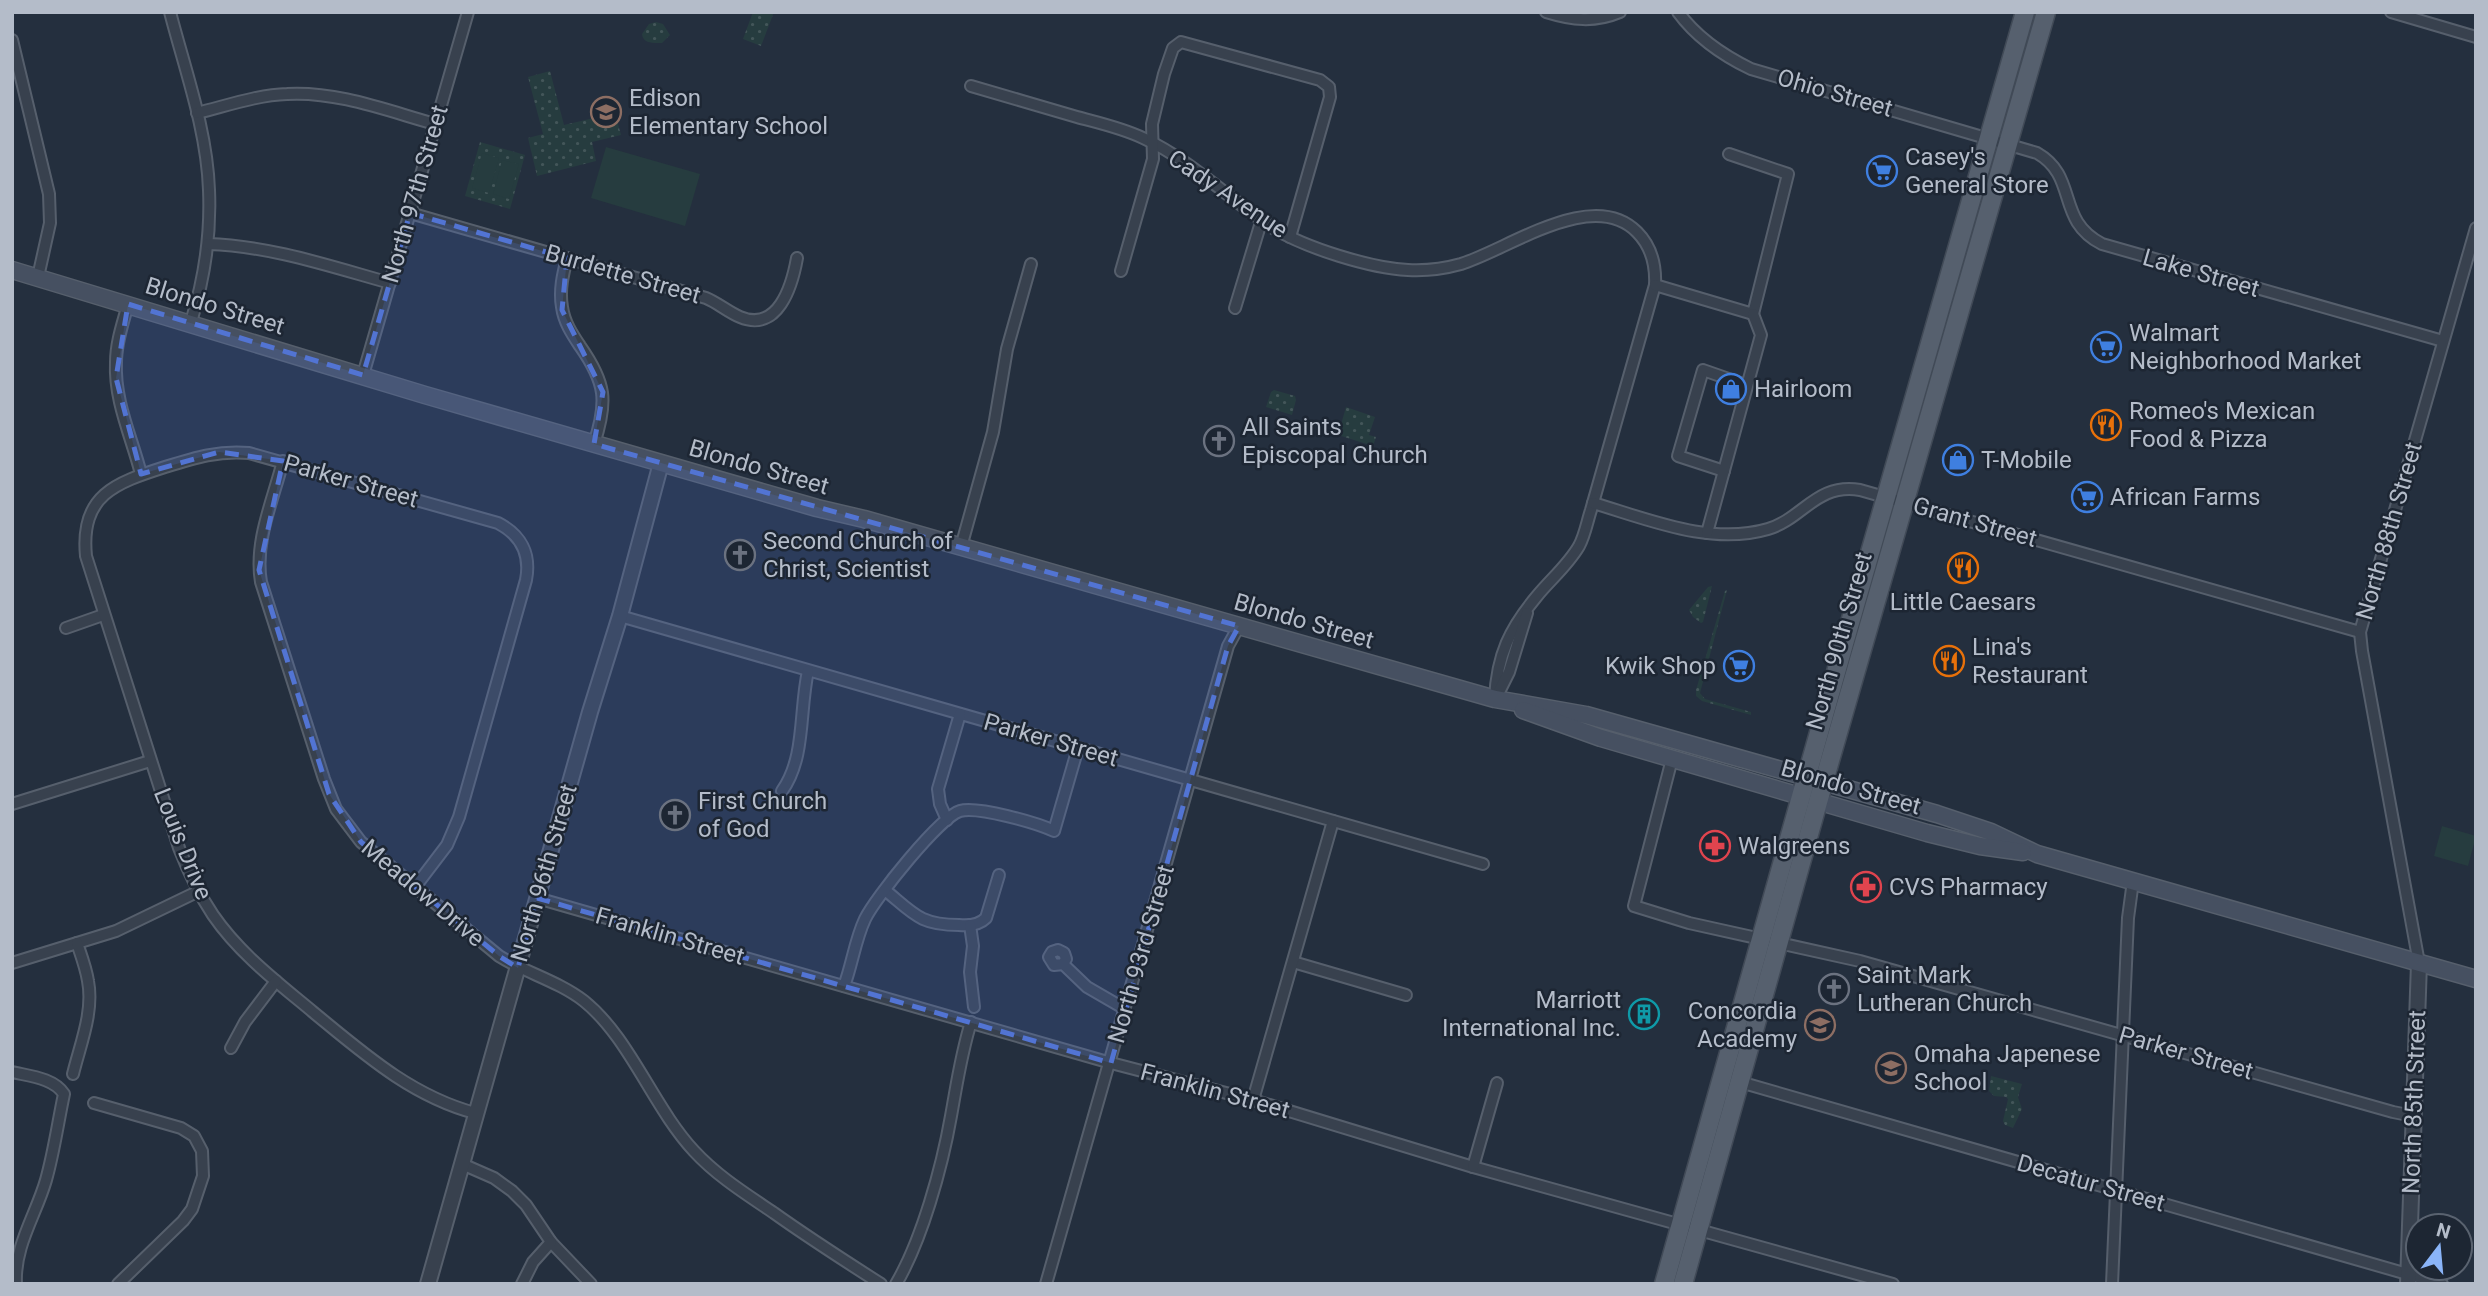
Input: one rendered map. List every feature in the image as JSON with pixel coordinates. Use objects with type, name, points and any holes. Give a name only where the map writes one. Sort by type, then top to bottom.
[{"type":"main road","name":"North 90th Street","points":[[1683,1284],[1690,1226],[1761,939],[2025,12]]},
{"type":"main road","name":"North 90th Street","points":[[1664,1284],[1690,1226],[1740,1082],[2046,12]]},
{"type":"main road","name":"Blondo Street","points":[[12,270],[594,444],[1495,699],[1545,719],[1672,760],[1980,846],[2037,854]]},
{"type":"main road","name":"Blondo Street","points":[[1495,699],[1586,715],[1969,825],[2037,854],[2476,979]]},
{"type":"street","points":[[170,12],[197,113],[209,188],[208,244],[202,283],[191,323]]},
{"type":"street","name":"North 97th Street","points":[[363,375],[468,12]]},
{"type":"street","points":[[1546,12],[1588,20],[1620,12]]},
{"type":"street","name":"Ohio Street","points":[[1678,12],[1694,31],[1715,48],[1751,69],[2008,143]]},
{"type":"street","points":[[2391,12],[2476,37]]},
{"type":"street","points":[[12,40],[50,194],[50,223],[38,277]]},
{"type":"street","points":[[1121,271],[1153,159],[1152,124],[1164,74],[1173,48],[1181,42],[1321,80],[1329,87],[1330,97],[1290,237]]},
{"type":"street","name":"Cady Avenue","points":[[971,86],[1112,127],[1152,143],[1183,161],[1262,219],[1301,243],[1387,268],[1429,270],[1462,263],[1569,220],[1600,215],[1619,219],[1642,237],[1652,256],[1655,281]]},
{"type":"street","points":[[197,113],[265,96],[308,93],[340,98],[435,124]]},
{"type":"street","name":"Lake Street","points":[[2008,143],[2037,153],[2053,164],[2062,179],[2076,222],[2088,235],[2102,244],[2443,341]]},
{"type":"street","points":[[1707,533],[1761,335],[1753,314],[1788,174],[1729,154]]},
{"type":"street","name":"Burdette Street","points":[[410,213],[706,298],[737,316],[754,320],[769,316],[781,306],[797,258]]},
{"type":"street","points":[[1235,308],[1262,219]]},
{"type":"street","name":"North 88th Street","points":[[2419,963],[2360,632],[2476,228]]},
{"type":"street","points":[[208,244],[239,245],[275,251],[390,283]]},
{"type":"street","points":[[567,258],[561,289],[562,310],[572,334],[596,370],[603,392],[604,410],[594,444]]},
{"type":"street","points":[[961,547],[993,432],[1007,349],[1031,264]]},
{"type":"street","points":[[1495,699],[1509,672],[1530,606],[1577,549],[1593,503],[1655,281],[1753,314]]},
{"type":"street","points":[[128,303],[117,346],[116,378],[120,404],[141,474]]},
{"type":"street","points":[[1724,471],[1678,456],[1703,370],[1746,385]]},
{"type":"street","name":"Parker Street","points":[[141,474],[201,455],[219,452],[249,453],[498,523],[515,534],[522,543],[527,559],[527,574],[458,817],[447,845],[415,887]]},
{"type":"street","name":"Meadow Drive","points":[[283,461],[261,544],[261,582],[324,779],[337,810],[361,842],[499,956],[518,968],[568,990],[598,1014],[674,1126],[713,1170],[822,1247],[881,1284]]},
{"type":"street","name":"North 96th Street","points":[[428,1284],[590,712],[620,616],[661,463]]},
{"type":"street","name":"Louis Drive","points":[[141,474],[119,483],[105,493],[91,511],[86,524],[86,556],[179,848],[199,891],[213,915],[233,940],[276,981],[395,1077],[430,1096],[475,1113]]},
{"type":"street","name":"Grant Street","points":[[1593,503],[1707,533],[1737,533],[1768,529],[1819,496],[1836,490],[1855,489],[2360,632]]},
{"type":"street","points":[[66,628],[103,615]]},
{"type":"street","name":"Parker Street","points":[[620,616],[1483,864]]},
{"type":"street","name":"North 93rd Street","points":[[1046,1284],[1228,646],[1239,626]]},
{"type":"street","points":[[782,791],[797,761],[808,671]]},
{"type":"street","points":[[947,820],[940,804],[938,789],[960,714]]},
{"type":"street","points":[[844,986],[865,919],[885,890],[940,825],[956,813],[973,809],[1054,831],[1079,748]]},
{"type":"street","name":"Parker Street","points":[[1672,760],[1634,906],[1689,923],[1868,963],[2413,1116]]},
{"type":"street","points":[[12,804],[150,761]]},
{"type":"street","points":[[1253,1100],[1333,821]]},
{"type":"street","points":[[885,890],[929,923],[944,926],[970,925],[986,918],[999,875]]},
{"type":"street","points":[[2112,1284],[2133,881]]},
{"type":"street","points":[[12,962],[134,924],[199,891]]},
{"type":"street","name":"Franklin Street","points":[[537,898],[1111,1063],[1253,1100],[1473,1167],[1893,1284]]},
{"type":"street","points":[[970,925],[973,946],[970,972],[974,1007]]},
{"type":"street","points":[[72,1074],[87,1022],[90,1000],[88,980],[77,943]]},
{"type":"street","points":[[1293,962],[1406,995]]},
{"type":"street","name":"North 85th Street","points":[[2410,1212],[2419,963]]},
{"type":"street","points":[[1063,964],[1087,987],[1125,1009]]},
{"type":"street","points":[[231,1048],[276,981]]},
{"type":"street","points":[[897,1284],[918,1239],[937,1172],[952,1114],[959,1063],[971,1022]]},
{"type":"street","points":[[12,1072],[48,1081],[63,1091],[47,1178],[16,1253],[16,1284]]},
{"type":"street","name":"Decatur Street","points":[[1740,1082],[2118,1191],[2404,1278]]},
{"type":"street","points":[[1473,1167],[1497,1083]]},
{"type":"street","points":[[94,1103],[181,1128],[194,1136],[202,1151],[203,1176],[192,1209],[118,1284]]},
{"type":"street","points":[[462,1164],[494,1178],[512,1191],[526,1205],[551,1242],[590,1284]]},
{"type":"street","points":[[522,1284],[533,1262],[551,1242]]},
{"type":"highlighted area","points":[[410,213],[567,258],[562,310],[603,392],[594,444],[1239,626],[1228,646],[1111,1063],[537,898],[518,968],[499,956],[361,842],[329,794],[259,570],[283,461],[219,452],[141,474],[116,378],[128,304],[363,375]]},
{"type":"green space","points":[[753,12],[774,12],[761,46],[743,39]]},
{"type":"green space","points":[[649,24],[663,24],[670,35],[662,43],[644,40],[642,34]]},
{"type":"green space","points":[[550,71],[564,125],[615,113],[621,135],[592,142],[596,161],[537,176],[528,138],[543,134],[528,77]]},
{"type":"green space","points":[[480,142],[525,155],[510,209],[465,196]]},
{"type":"green space","points":[[606,147],[700,174],[685,226],[591,198]]},
{"type":"green space","points":[[482,153],[499,158],[489,193],[472,188]]},
{"type":"green space","points":[[502,160],[519,164],[509,199],[493,194]]},
{"type":"green space","points":[[1274,390],[1295,396],[1292,415],[1266,407]]},
{"type":"green space","points":[[1346,407],[1375,417],[1369,435],[1376,437],[1373,446],[1338,435]]},
{"type":"green space","points":[[1712,586],[1701,623],[1689,610],[1708,587]]},
{"type":"green space","points":[[1727,590],[1700,693],[1705,699],[1751,712],[1751,715],[1702,701],[1696,696]]},
{"type":"green space","points":[[2442,826],[2476,836],[2468,866],[2434,856]]},
{"type":"green space","points":[[1991,1076],[2022,1084],[2018,1097],[2022,1109],[2013,1128],[2005,1125],[2003,1121],[2008,1099],[1994,1096],[1989,1091]]},
{"type":"place","name":"Edison Elementary School","points":[[606,112]]},
{"type":"place","name":"Casey's General Store","points":[[1882,171]]},
{"type":"place","name":"Walmart Neighborhood Market","points":[[2106,347]]},
{"type":"place","name":"Hairloom","points":[[1731,389]]},
{"type":"place","name":"Romeo's Mexican Food & Pizza","points":[[2106,425]]},
{"type":"place","name":"All Saints Episcopal Church","points":[[1219,441]]},
{"type":"place","name":"T-Mobile","points":[[1958,460]]},
{"type":"place","name":"African Farms","points":[[2087,497]]},
{"type":"place","name":"Second Church of Christ, Scientist","points":[[740,555]]},
{"type":"place","name":"Little Caesars","points":[[1963,568]]},
{"type":"place","name":"Lina's Restaurant","points":[[1949,661]]},
{"type":"place","name":"Kwik Shop","points":[[1739,666]]},
{"type":"place","name":"First Church of God","points":[[675,815]]},
{"type":"place","name":"Walgreens","points":[[1715,846]]},
{"type":"place","name":"CVS Pharmacy","points":[[1866,887]]},
{"type":"place","name":"Saint Mark Lutheran Church","points":[[1834,989]]},
{"type":"place","name":"Marriott International Inc.","points":[[1644,1014]]},
{"type":"place","name":"Concordia Academy","points":[[1820,1025]]},
{"type":"place","name":"Omaha Japenese School","points":[[1891,1068]]}]
